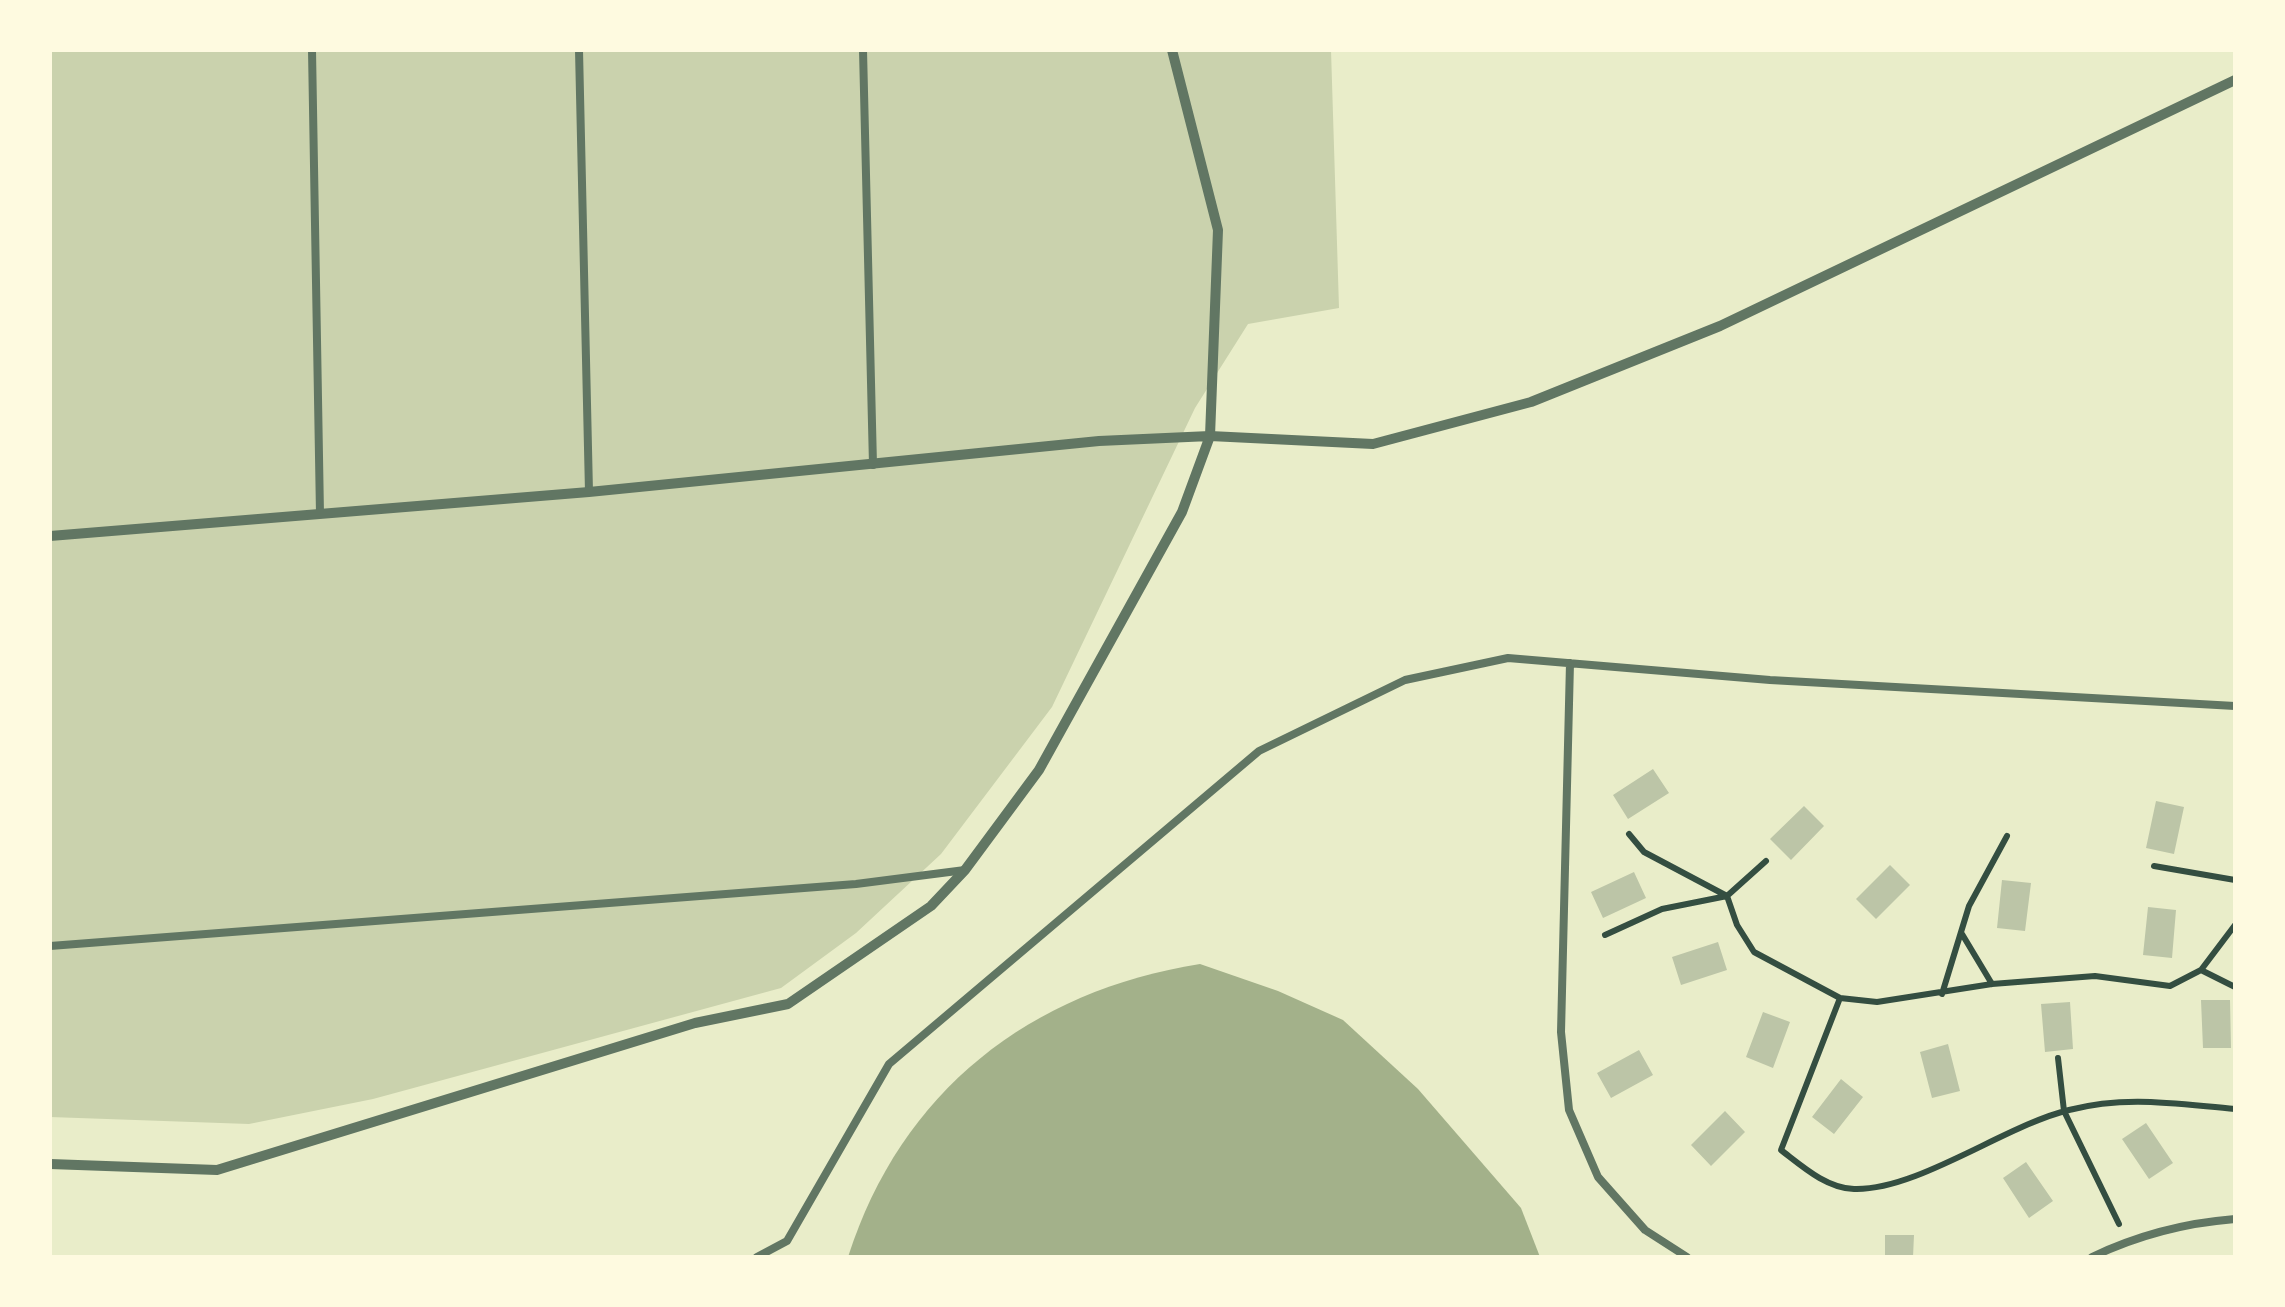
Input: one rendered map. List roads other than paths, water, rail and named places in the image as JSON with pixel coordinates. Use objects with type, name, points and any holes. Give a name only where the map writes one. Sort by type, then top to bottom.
[{"type":"street","points":[[50,1164],[217,1170],[695,1023],[788,1004],[931,906],[965,870],[1039,770],[1182,512],[1210,436],[1218,230],[1172,50]]},
{"type":"street","points":[[50,536],[589,492],[1099,441],[1210,436],[1374,444],[1531,402],[1720,326],[2235,80]]},
{"type":"lane","points":[[312,50],[320,514]]},
{"type":"lane","points":[[579,50],[589,492]]},
{"type":"lane","points":[[863,50],[873,465]]},
{"type":"lane","points":[[757,1257],[786,1241],[889,1064],[1259,751],[1405,680],[1508,658],[1770,680],[2235,706]]},
{"type":"lane","points":[[1570,663],[1561,1032],[1569,1110],[1598,1177],[1645,1230],[1687,1257]]},
{"type":"lane","points":[[50,946],[856,884],[965,870]]},
{"type":"lane","points":[[2092,1257],[2126,1241],[2197,1222],[2235,1219]]}]
